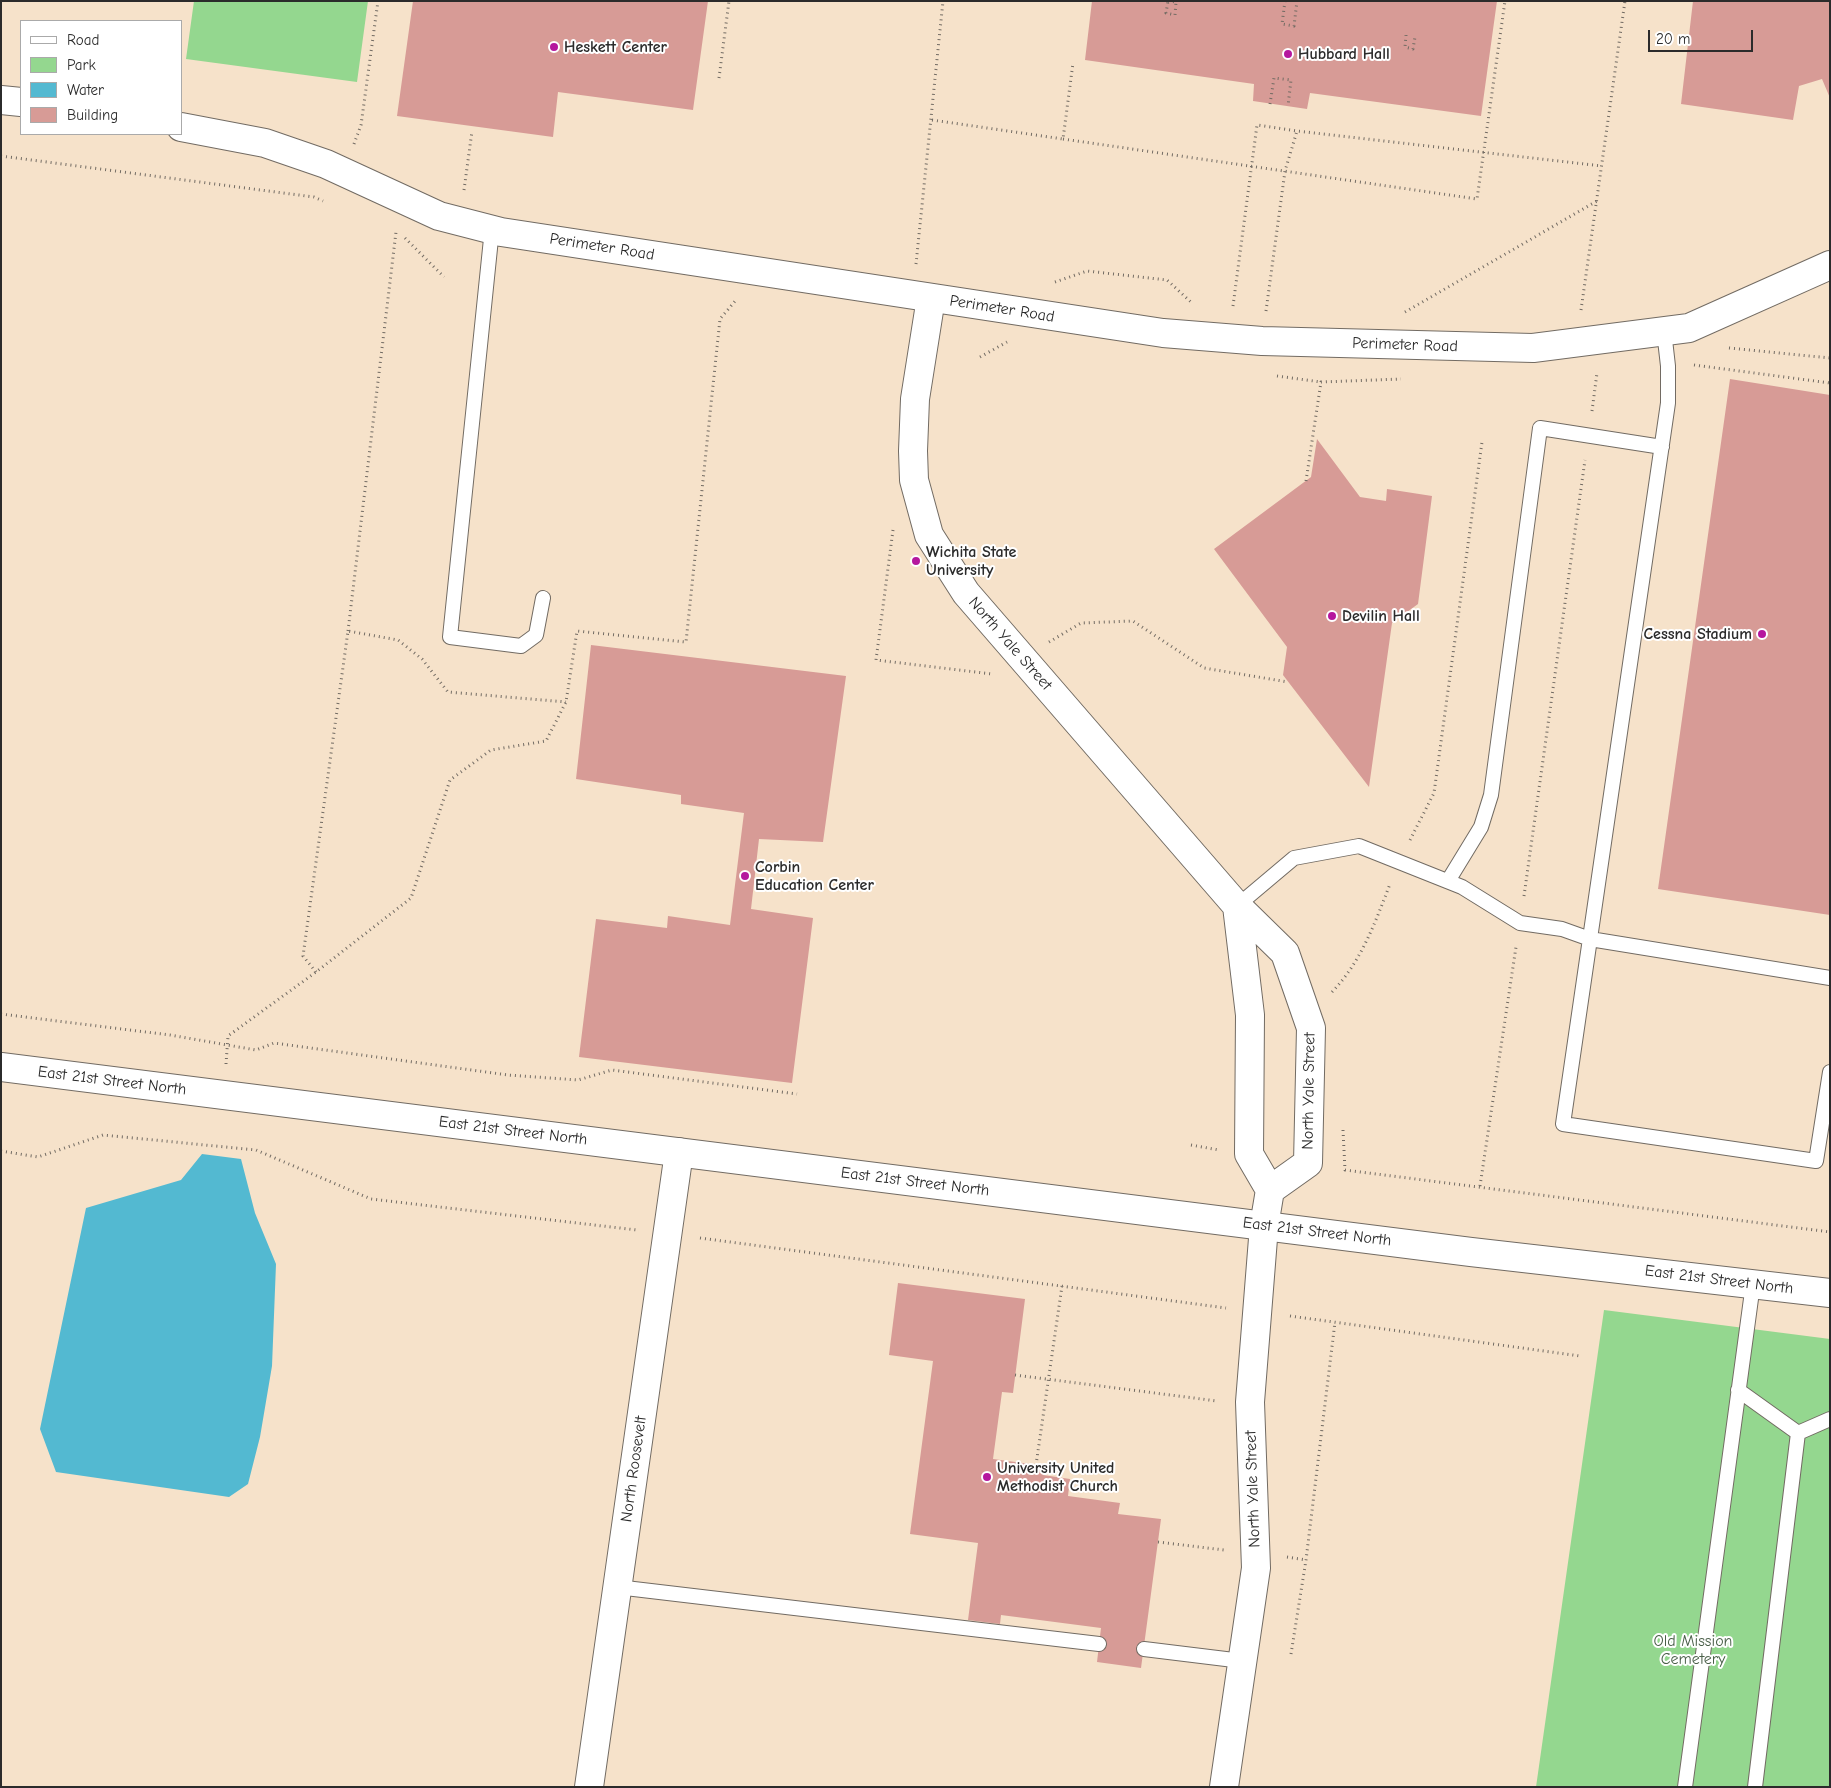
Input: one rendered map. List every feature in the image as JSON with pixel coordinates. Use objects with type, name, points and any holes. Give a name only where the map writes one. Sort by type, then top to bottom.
[{"type":"street","points":[[1,100],[20,102]]},
{"type":"street","name":"Perimeter Road","points":[[182,127],[266,143],[345,173],[440,216],[492,229],[1163,333],[1262,341],[1533,348],[1689,328],[1830,265]]},
{"type":"street","name":"North Yale Street","points":[[931,298],[915,399],[913,451],[917,489],[929,535],[966,593],[1237,906],[1285,953],[1311,1028],[1308,1163],[1270,1190],[1264,1226],[1250,1402],[1256,1568],[1224,1787]]},
{"type":"street","points":[[1237,906],[1250,1015],[1249,1154],[1270,1190]]},
{"type":"street","name":"East 21st Street North","points":[[1,1067],[1264,1226],[1830,1293]]},
{"type":"street","name":"North Roosevelt","points":[[589,1787],[679,1152]]},
{"type":"lane","points":[[492,229],[450,637],[521,646],[536,635],[543,598]]},
{"type":"lane","points":[[1664,331],[1668,366],[1668,403],[1563,1124],[1816,1161],[1830,1072]]},
{"type":"lane","points":[[1448,881],[1481,827],[1491,795],[1540,428],[1662,447]]},
{"type":"lane","points":[[1237,906],[1294,858],[1359,846],[1462,887],[1520,923],[1562,929],[1590,939],[1830,978]]},
{"type":"lane","points":[[1685,1787],[1753,1284]]},
{"type":"lane","points":[[1738,1390],[1798,1433]]},
{"type":"lane","points":[[1798,1433],[1830,1420]]},
{"type":"lane","points":[[1755,1787],[1798,1433]]},
{"type":"lane","points":[[617,1587],[1099,1644]]},
{"type":"lane","points":[[1144,1649],[1242,1661]]},
{"type":"path","points":[[345,173],[361,125],[378,1]]},
{"type":"path","points":[[719,78],[729,1]]},
{"type":"path","points":[[926,266],[916,265],[943,1]]},
{"type":"path","points":[[1168,1],[1176,2],[1175,14],[1166,13],[1168,1]]},
{"type":"path","points":[[1285,1],[1282,24],[1294,26],[1297,1]]},
{"type":"path","points":[[932,120],[1477,199],[1505,1]]},
{"type":"path","points":[[1581,314],[1625,1]]},
{"type":"path","points":[[1406,35],[1405,48],[1413,49],[1414,36]]},
{"type":"path","points":[[1063,139],[1074,63]]},
{"type":"path","points":[[1270,104],[1274,78],[1291,80],[1288,106]]},
{"type":"path","points":[[1233,309],[1253,167],[1257,124],[1297,131],[1602,166]]},
{"type":"path","points":[[463,198],[472,131]]},
{"type":"path","points":[[1266,314],[1285,171],[1297,131]]},
{"type":"path","points":[[1,156],[314,197],[332,204]]},
{"type":"path","points":[[1403,313],[1597,201]]},
{"type":"path","points":[[316,972],[303,956],[348,631],[396,228],[444,277]]},
{"type":"path","points":[[1048,282],[1058,283],[1086,271],[1167,280],[1195,305]]},
{"type":"path","points":[[224,1095],[228,1036],[316,972],[411,898],[450,780],[492,750],[546,740],[566,702],[577,631],[686,642],[720,319],[737,299],[745,298]]},
{"type":"path","points":[[1258,313],[1274,315]]},
{"type":"path","points":[[1686,364],[1830,383]]},
{"type":"path","points":[[1480,1186],[1520,923],[1597,372]]},
{"type":"path","points":[[1328,996],[1349,975],[1370,935],[1399,862],[1434,793],[1482,442]]},
{"type":"path","points":[[894,527],[876,660],[1007,676],[1056,637],[1081,623],[1133,622],[1204,668],[1288,682]]},
{"type":"path","points":[[348,631],[398,640],[422,659],[448,692],[566,702]]},
{"type":"path","points":[[1,1014],[170,1035],[256,1050],[274,1043],[508,1076],[578,1080],[612,1070],[797,1094]]},
{"type":"path","points":[[1343,1120],[1345,1170],[1830,1232]]},
{"type":"path","points":[[1,1151],[38,1156],[103,1135],[256,1150],[371,1199],[668,1234],[1580,1356]]},
{"type":"path","points":[[1036,1465],[1062,1286]]},
{"type":"path","points":[[1291,1654],[1306,1560],[1335,1322]]},
{"type":"path","points":[[1015,1375],[1217,1401]]},
{"type":"green space","points":[[194,1],[368,1],[357,82],[186,59]]},
{"type":"green space","name":"Old Mission Cemetery","points":[[1604,1310],[1830,1339],[1830,1787],[1536,1787]]},
{"type":"water","points":[[202,1154],[241,1159],[255,1213],[276,1264],[272,1366],[260,1437],[248,1484],[229,1497],[56,1472],[40,1429],[86,1208],[181,1180]]},
{"type":"building","name":"Heskett Center","points":[[413,1],[708,1],[693,110],[558,92],[553,137],[397,116]]},
{"type":"building","name":"Hubbard Hall","points":[[1092,1],[1497,1],[1481,116],[1310,93],[1307,109],[1253,101],[1254,84],[1085,60]]},
{"type":"building","points":[[1693,1],[1830,1],[1830,98],[1822,79],[1799,86],[1793,120],[1681,104]]},
{"type":"building","name":"Cessna Stadium","points":[[1730,379],[1830,395],[1830,915],[1658,889]]},
{"type":"building","name":"Devilin Hall","points":[[1317,439],[1360,497],[1386,501],[1387,489],[1432,496],[1418,604],[1392,623],[1369,787],[1283,675],[1287,647],[1214,549],[1311,477]]},
{"type":"building","name":"Corbin Education Center","points":[[591,645],[846,676],[823,842],[759,839],[751,909],[813,918],[792,1083],[579,1057],[596,919],[667,928],[668,916],[730,925],[744,813],[681,804],[681,795],[576,779]]},
{"type":"building","name":"University United Methodist Church","points":[[898,1283],[1025,1299],[1013,1393],[1002,1392],[993,1459],[1045,1466],[1043,1475],[1070,1479],[1068,1496],[1120,1503],[1118,1514],[1161,1519],[1141,1668],[1097,1662],[1101,1628],[1001,1615],[1000,1624],[968,1620],[978,1543],[910,1534],[933,1361],[889,1355]]},
{"type":"place","name":"Heskett Center","points":[[554,47]]},
{"type":"place","name":"Hubbard Hall","points":[[1288,54]]},
{"type":"place","name":"Wichita State University","points":[[916,561]]},
{"type":"place","name":"Devilin Hall","points":[[1332,616]]},
{"type":"place","name":"Cessna Stadium","points":[[1762,634]]},
{"type":"place","name":"Corbin Education Center","points":[[745,876]]},
{"type":"place","name":"University United Methodist Church","points":[[987,1477]]}]
